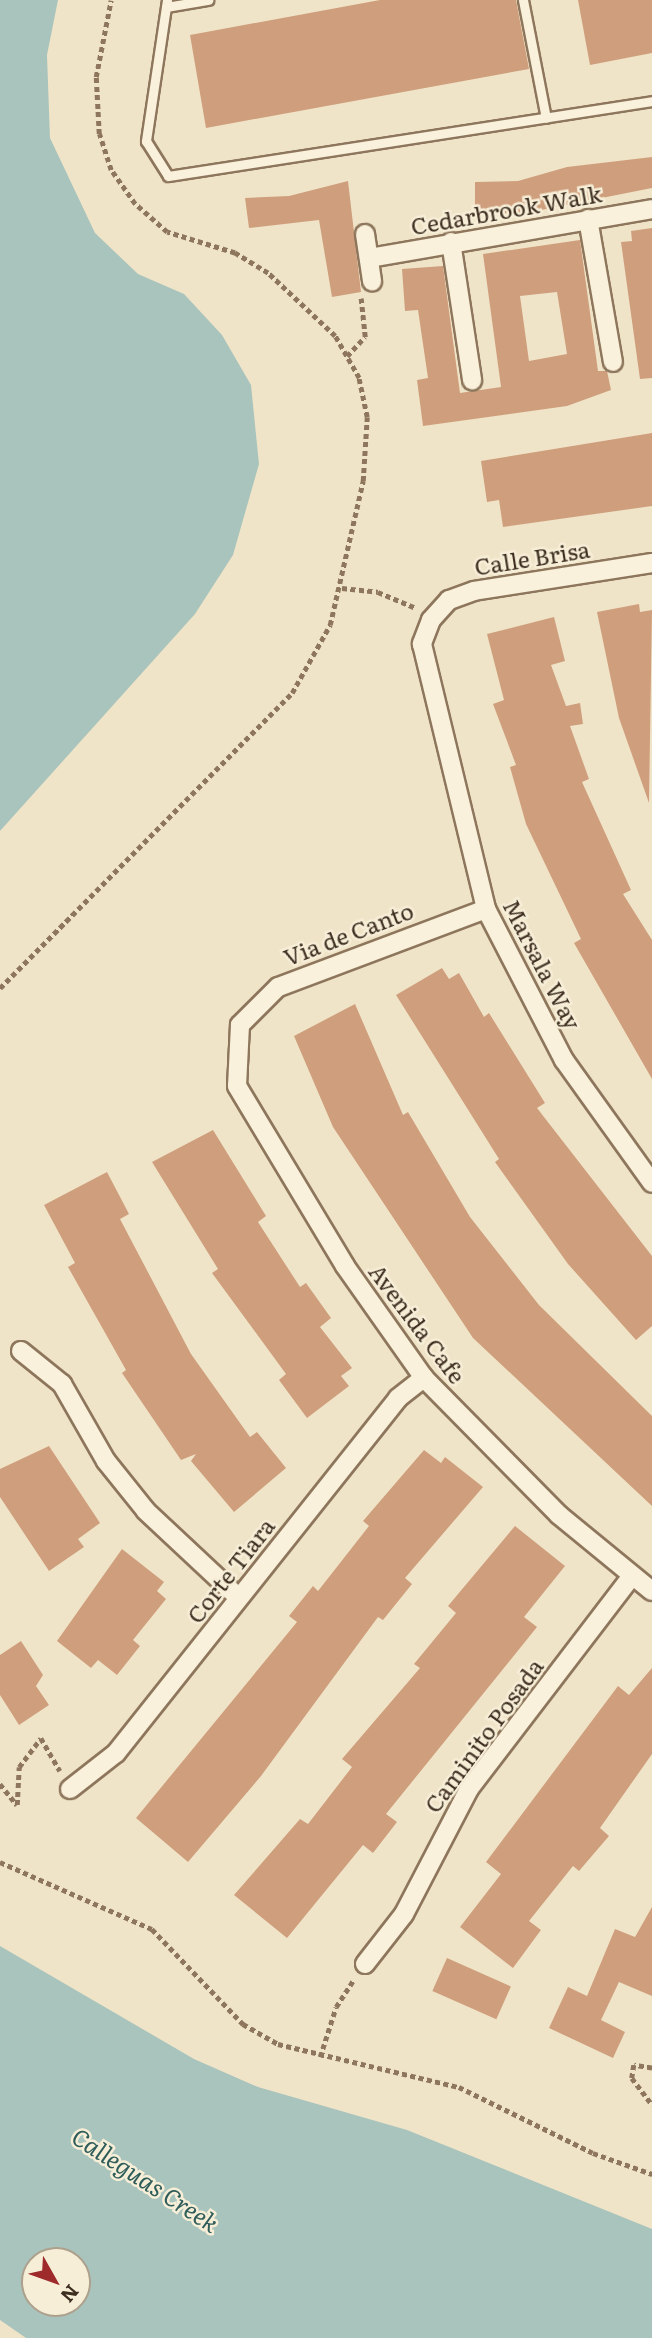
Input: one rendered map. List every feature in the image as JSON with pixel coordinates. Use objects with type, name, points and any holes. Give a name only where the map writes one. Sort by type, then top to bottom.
[{"type":"street","name":"Cedarbrook Walk","points":[[369,258],[652,209]]},
{"type":"street","points":[[588,219],[613,362]]},
{"type":"street","points":[[365,234],[372,281]]},
{"type":"street","points":[[450,242],[472,380]]},
{"type":"street","name":"Calle Brisa","points":[[430,620],[449,600],[474,591],[652,563]]},
{"type":"street","name":"Marsala Way","points":[[430,620],[424,662],[486,909],[564,1060],[652,1183]]},
{"type":"street","name":"Via de Canto","points":[[240,1025],[278,987],[486,909]]},
{"type":"street","name":"Avenida Cafe","points":[[240,1025],[237,1086],[345,1266],[424,1378],[496,1455],[631,1577],[652,1591]]},
{"type":"street","points":[[21,1351],[62,1384],[106,1461],[146,1511],[239,1598]]},
{"type":"street","name":"Corte Tiara","points":[[70,1789],[116,1753],[398,1398],[424,1378]]},
{"type":"street","name":"Caminito Posada","points":[[365,1964],[404,1914],[469,1789],[631,1577]]},
{"type":"lane","points":[[208,0],[167,4],[146,141],[168,176],[652,101]]},
{"type":"lane","points":[[523,0],[546,118]]},
{"type":"path","points":[[0,988],[292,692],[330,625],[342,588],[363,481],[367,417],[347,356],[335,336],[268,273],[235,253],[167,232],[135,204],[111,170],[99,134],[96,77],[111,0]]},
{"type":"path","points":[[347,356],[365,337],[360,299],[372,281]]},
{"type":"path","points":[[342,588],[409,602],[430,620]]},
{"type":"path","points":[[0,1784],[17,1805],[19,1767],[40,1738],[70,1789]]},
{"type":"path","points":[[0,1862],[152,1929],[243,2024],[320,2057],[458,2087],[593,2154],[652,2174]]},
{"type":"path","points":[[320,2057],[336,2007],[365,1964]]},
{"type":"path","points":[[652,2068],[634,2065],[632,2078],[652,2105]]},
{"type":"water","points":[[0,0],[58,0],[47,55],[50,138],[95,233],[138,274],[184,294],[222,335],[251,385],[259,464],[233,555],[195,614],[0,831]]},
{"type":"water","name":"Calleguas Creek","points":[[0,1946],[194,2059],[258,2087],[407,2130],[652,2229],[652,2338],[26,2338],[0,2320]]},
{"type":"building","points":[[380,0],[516,0],[529,69],[206,128],[190,35]]},
{"type":"building","points":[[578,0],[652,0],[652,53],[590,65]]},
{"type":"building","points":[[652,157],[652,188],[526,213],[475,214],[475,182],[518,181],[567,167]]},
{"type":"building","points":[[348,181],[361,292],[332,297],[319,220],[249,228],[245,198],[289,196]]},
{"type":"building","points":[[652,228],[652,378],[640,379],[621,242],[632,241],[631,231]]},
{"type":"building","points":[[580,240],[598,371],[607,371],[611,390],[567,406],[423,426],[417,380],[428,378],[418,310],[405,311],[402,269],[443,266],[460,393],[501,387],[483,254]],"holes":[[[557,292],[567,354],[529,361],[520,296]]]},
{"type":"building","points":[[652,433],[652,506],[503,527],[499,500],[487,502],[481,461]]},
{"type":"building","points":[[639,604],[640,612],[652,610],[649,803],[619,718],[597,612]]},
{"type":"building","points":[[554,617],[565,661],[551,665],[566,706],[580,703],[583,724],[570,726],[589,779],[582,782],[631,890],[623,894],[652,940],[652,1079],[574,943],[581,939],[526,824],[510,767],[516,765],[493,704],[504,700],[487,634]]},
{"type":"building","points":[[442,968],[449,979],[459,973],[484,1017],[489,1013],[545,1103],[537,1108],[652,1256],[652,1326],[636,1340],[568,1264],[495,1162],[499,1159],[396,995]]},
{"type":"building","points":[[355,1004],[403,1115],[408,1112],[470,1217],[539,1305],[652,1416],[652,1506],[473,1338],[333,1127],[294,1036]]},
{"type":"building","points":[[213,1130],[266,1216],[258,1222],[300,1287],[306,1283],[331,1318],[320,1327],[352,1368],[341,1376],[349,1386],[307,1418],[279,1380],[286,1374],[212,1273],[218,1269],[152,1162]]},
{"type":"building","points":[[107,1172],[129,1214],[120,1219],[191,1354],[250,1437],[257,1432],[286,1468],[234,1512],[191,1461],[196,1454],[181,1460],[122,1373],[126,1370],[68,1267],[75,1263],[44,1205]]},
{"type":"building","points":[[49,1446],[100,1523],[78,1539],[84,1547],[49,1571],[0,1497],[0,1469]]},
{"type":"building","points":[[424,1450],[441,1463],[445,1457],[483,1487],[405,1578],[412,1584],[383,1620],[378,1617],[261,1776],[188,1862],[136,1818],[297,1622],[289,1616],[313,1586],[318,1591],[369,1526],[363,1521]]},
{"type":"building","points":[[515,1526],[565,1566],[524,1617],[537,1627],[386,1814],[397,1822],[373,1853],[363,1845],[287,1938],[234,1895],[300,1819],[308,1824],[352,1767],[342,1759],[420,1668],[414,1664],[456,1613],[448,1606]]},
{"type":"building","points":[[122,1549],[164,1582],[157,1591],[166,1599],[133,1640],[140,1646],[117,1675],[98,1660],[91,1668],[57,1641]]},
{"type":"building","points":[[21,1641],[43,1675],[36,1686],[49,1705],[19,1725],[0,1695],[0,1655]]},
{"type":"building","points":[[652,1668],[652,1754],[600,1828],[609,1836],[579,1871],[573,1866],[529,1921],[541,1930],[513,1968],[460,1927],[501,1874],[486,1862],[618,1686],[629,1695]]},
{"type":"building","points":[[652,1907],[652,1996],[619,1982],[601,2020],[625,2032],[613,2058],[549,2028],[568,1987],[587,1996],[615,1929],[635,1937]]},
{"type":"building","points":[[447,1958],[511,1986],[496,2019],[432,1991]]}]
